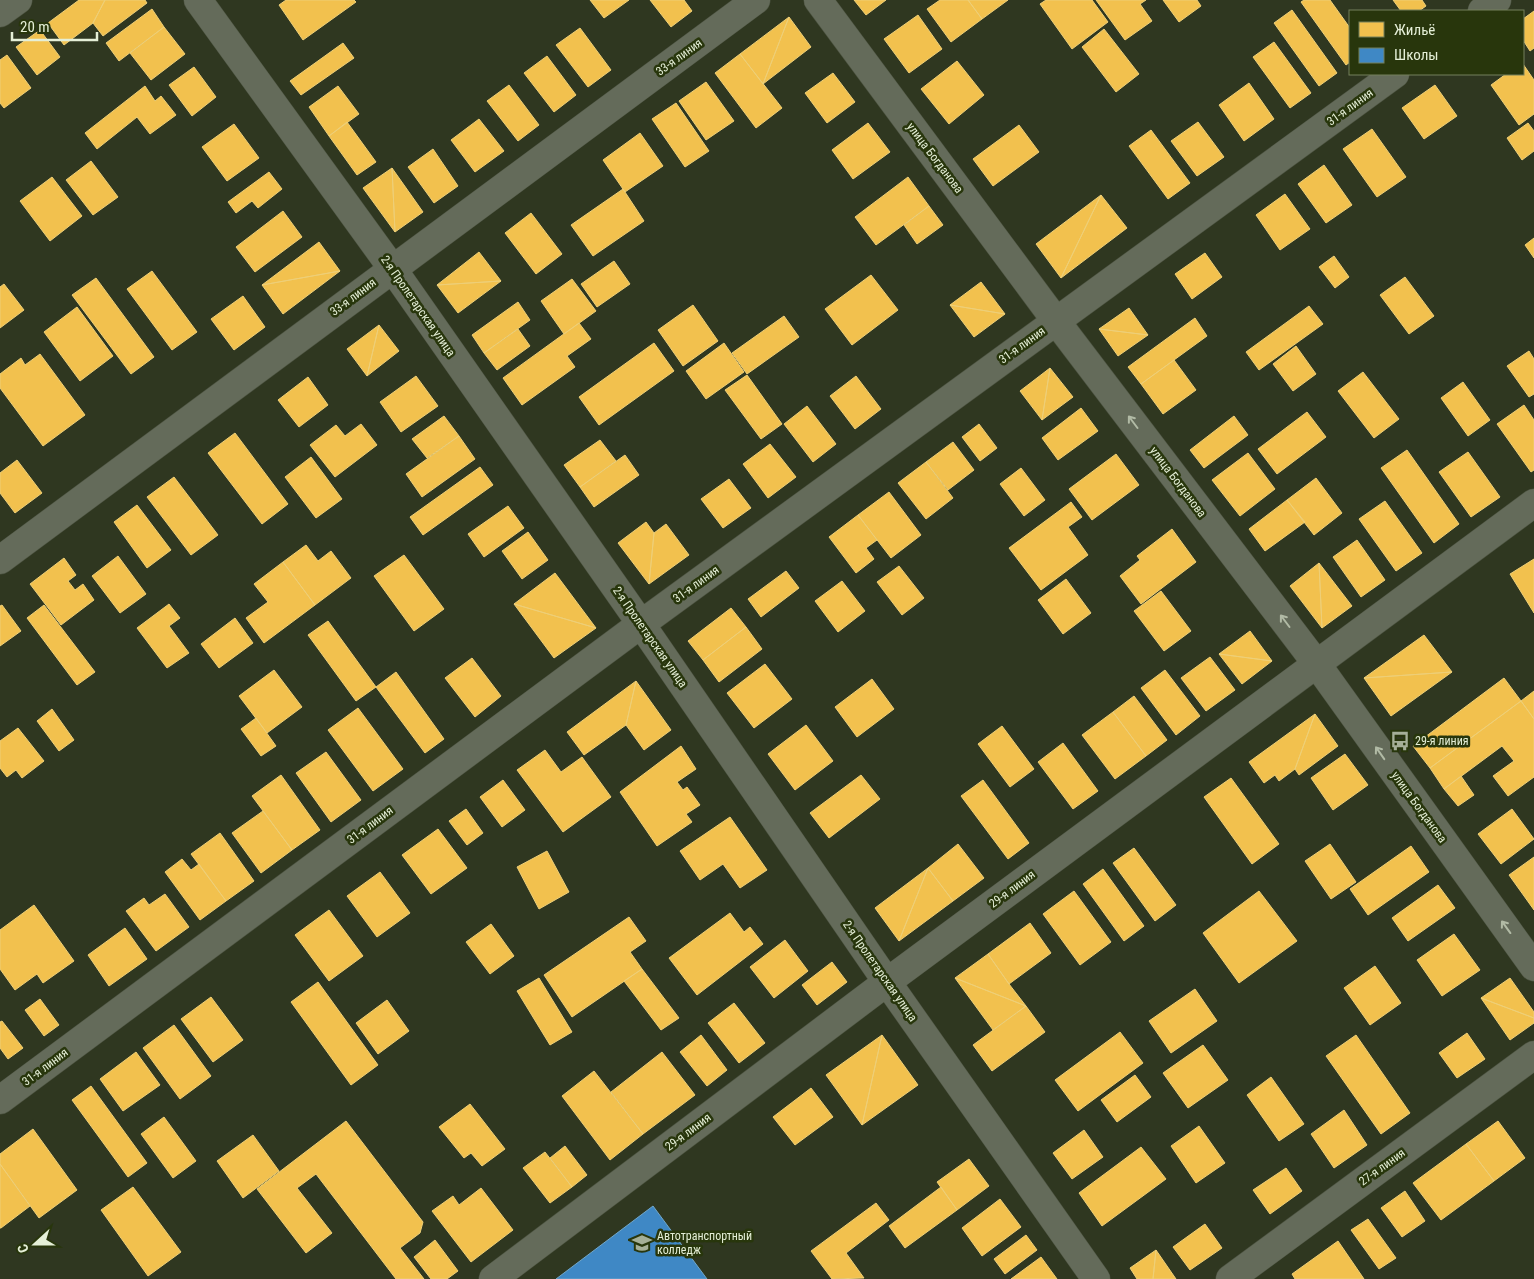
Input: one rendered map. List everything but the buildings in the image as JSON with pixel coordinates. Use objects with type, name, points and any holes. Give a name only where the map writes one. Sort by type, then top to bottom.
[{"type":"street","points":[[0,13],[18,0]]},
{"type":"street","name":"2-я Пролетарская улица","points":[[198,0],[392,268],[641,624],[887,982],[1096,1279]]},
{"type":"street","name":"33-я линия","points":[[0,560],[756,0]]},
{"type":"street","name":"улица Богданова","points":[[818,0],[1056,320],[1316,663],[1534,967]]},
{"type":"street","points":[[1483,10],[1497,0]]},
{"type":"street","name":"31-я линия","points":[[0,1100],[641,624],[1395,75]]},
{"type":"street","name":"29-я линия","points":[[493,1279],[887,982],[1534,502]]},
{"type":"street","name":"27-я линия","points":[[1230,1279],[1534,1055]]},
{"type":"place","name":"29-я линия","points":[[1400,741]]},
{"type":"place","name":"Автотранспортный колледж","points":[[642,1243]]}]
